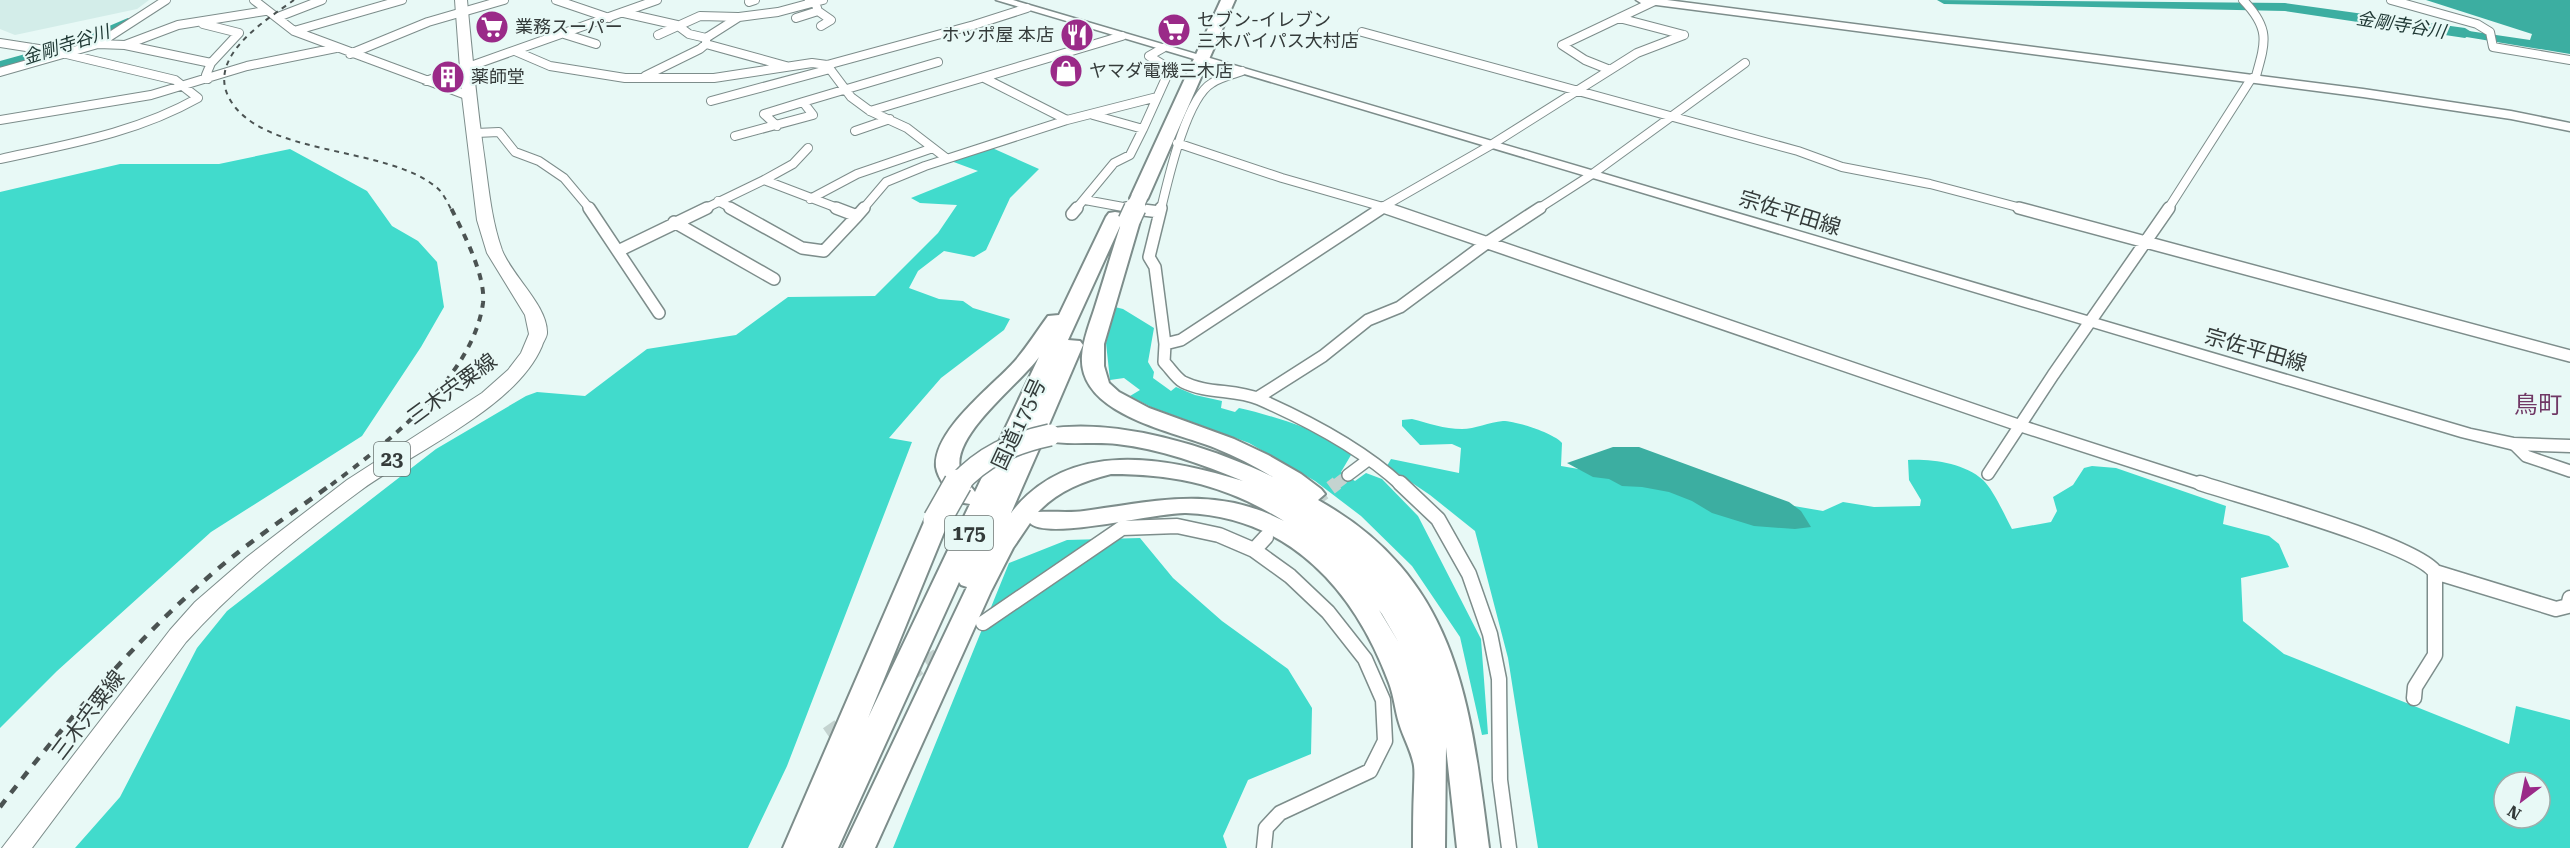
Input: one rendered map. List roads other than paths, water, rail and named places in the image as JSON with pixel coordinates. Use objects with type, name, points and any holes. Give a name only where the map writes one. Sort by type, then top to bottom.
[{"type":"highway","name":"国道175号","points":[[850,848],[1195,57],[1215,0]]},
{"type":"highway","name":"国道175号","points":[[1195,57],[1228,0]]},
{"type":"highway","name":"国道175号","points":[[822,848],[1085,282],[1128,210]]},
{"type":"highway","points":[[1128,210],[1094,344],[1092,362],[1094,375],[1102,388],[1131,408],[1226,444],[1285,474],[1331,508],[1369,547],[1408,593],[1431,634],[1452,698],[1462,756],[1473,848]]},
{"type":"highway","points":[[966,497],[952,478],[948,465],[954,444],[970,421],[1023,365],[1085,282]]},
{"type":"highway","points":[[798,848],[952,489],[977,463],[995,452],[1018,443],[1050,435],[1089,434],[1139,440],[1219,462],[1298,500],[1369,547]]},
{"type":"highway","points":[[859,848],[965,618],[1008,535],[1038,498],[1055,484],[1074,475],[1112,467],[1147,466],[1173,470],[1230,486],[1288,512],[1317,529],[1340,548],[1386,597],[1410,639],[1425,675],[1434,718],[1429,766],[1429,848]]},
{"type":"highway","points":[[1040,520],[1078,520],[1157,507],[1206,506],[1247,513],[1286,530],[1331,566],[1354,592],[1374,622],[1404,686],[1412,720],[1429,766]]},
{"type":"main road","points":[[1651,1],[2363,93],[2511,115],[2570,127]]},
{"type":"main road","name":"宗佐平田線","points":[[1016,3],[2088,323],[2467,433],[2514,444],[2570,446]]},
{"type":"main road","name":"三木宍粟線","points":[[16,848],[178,636],[203,608],[255,562],[354,485],[489,397],[515,374],[530,353],[538,334],[534,315],[495,253],[488,236],[470,96],[462,6]]},
{"type":"street","points":[[0,72],[98,44],[166,0]]},
{"type":"street","points":[[254,0],[265,11],[278,17],[322,0]]},
{"type":"street","points":[[294,31],[402,0]]},
{"type":"street","points":[[350,54],[462,6],[504,0]]},
{"type":"street","points":[[556,0],[609,18]]},
{"type":"street","points":[[426,81],[657,0]]},
{"type":"street","points":[[2391,0],[2477,24],[2490,32],[2493,45],[2570,60]]},
{"type":"street","points":[[658,35],[700,16],[740,17],[778,12],[815,1],[818,11],[831,20],[822,26]]},
{"type":"street","points":[[1610,70],[1586,60],[1562,45],[1651,1]]},
{"type":"street","points":[[1988,474],[2018,425],[2088,323],[2147,243],[2251,79],[2256,76],[2266,36],[2262,22],[2245,1]]},
{"type":"street","points":[[711,101],[974,25],[1016,3]]},
{"type":"street","points":[[125,45],[178,25],[265,11]]},
{"type":"street","points":[[796,18],[818,11]]},
{"type":"street","points":[[624,13],[677,26],[706,41],[790,67]]},
{"type":"street","points":[[278,17],[280,23],[294,31],[350,54],[470,96]]},
{"type":"street","points":[[645,76],[706,41],[740,17]]},
{"type":"street","points":[[1165,344],[1181,340],[1383,207],[1491,146],[1636,53],[1684,35],[1619,18]]},
{"type":"street","points":[[199,22],[239,33],[211,63],[206,75],[208,79]]},
{"type":"street","points":[[1362,33],[1798,151],[1842,167],[1930,184],[2570,356]]},
{"type":"street","points":[[564,34],[596,44]]},
{"type":"street","points":[[870,111],[1122,36]]},
{"type":"street","points":[[0,43],[65,54],[175,81],[185,86],[198,98],[164,116],[86,140],[0,159]]},
{"type":"street","points":[[98,44],[125,45],[211,63]]},
{"type":"street","points":[[0,120],[152,95],[247,66],[336,48]]},
{"type":"street","points":[[1072,214],[1114,163],[1130,155],[1170,69],[1149,56],[1163,48]]},
{"type":"street","points":[[515,51],[550,66],[617,77],[645,76],[691,80],[812,63],[829,67],[851,97],[870,111],[907,128],[946,158]]},
{"type":"street","points":[[777,126],[764,114],[938,62]]},
{"type":"street","points":[[1257,398],[1323,356],[1368,320],[1400,307],[1488,242],[1591,175],[1745,63]]},
{"type":"street","points":[[1242,71],[1211,83],[1202,93],[1178,143],[1149,257],[1155,267],[1165,344],[1164,362],[1181,381],[1200,388],[1257,398],[1339,439],[1384,470],[1438,519],[1469,574],[1490,633],[1499,679],[1500,780],[1509,848]]},
{"type":"street","points":[[984,78],[1067,120]]},
{"type":"street","points":[[718,201],[802,248],[824,251],[886,182],[946,158],[1067,120],[1157,97]]},
{"type":"street","points":[[735,136],[813,114],[803,102]]},
{"type":"street","points":[[1093,115],[1143,129]]},
{"type":"street","points":[[855,131],[890,119]]},
{"type":"street","points":[[476,133],[499,132],[515,152],[539,161],[564,178],[581,196],[659,313]]},
{"type":"street","points":[[1178,143],[1282,178],[1383,207],[2018,425],[2391,545],[2430,565],[2435,572],[2435,655],[2415,687],[2414,698]]},
{"type":"street","points":[[618,251],[764,180],[793,164],[808,148]]},
{"type":"street","points":[[810,199],[857,174],[933,148]]},
{"type":"street","points":[[764,180],[857,216]]},
{"type":"street","points":[[1085,200],[1148,212],[1160,212]]},
{"type":"street","points":[[674,222],[774,279]]},
{"type":"street","points":[[2514,444],[2526,456],[2570,471]]},
{"type":"street","points":[[1348,474],[1368,460]]},
{"type":"street","points":[[983,623],[1122,528],[1177,526],[1219,535],[1254,550],[1290,576],[1328,612],[1365,659],[1383,700],[1385,741],[1370,771],[1280,813],[1266,828],[1264,848]]},
{"type":"street","points":[[1254,550],[1266,537]]},
{"type":"street","points":[[2435,572],[2556,609],[2568,606],[2570,598]]},
{"type":"waterway","name":"金剛寺谷川","points":[[1944,0],[2285,7],[2465,33]]},
{"type":"waterway","name":"金剛寺谷川","points":[[0,66],[82,43],[128,23]]},
{"type":"tunnel","points":[[1335,485],[1348,475]]},
{"type":"tunnel","points":[[1313,501],[1337,483]]},
{"type":"tunnel","points":[[908,676],[945,650]]},
{"type":"tunnel","points":[[827,734],[847,720]]},
{"type":"railway","points":[[294,0],[255,29],[233,54],[226,68],[224,83],[229,98],[245,117],[268,131],[295,141],[387,164],[414,174],[438,189],[451,209]]},
{"type":"railway","points":[[331,485],[377,449],[424,406],[463,357],[476,330],[483,303],[481,280],[473,254],[451,208]]},
{"type":"railway","points":[[0,807],[97,689],[177,605],[236,554],[333,483]]},
{"type":"place","name":"業務スーパー","points":[[492,27]]},
{"type":"place","name":"セブン-イレブン 三木バイパス大村店","points":[[1174,30]]},
{"type":"place","name":"ホッポ屋 本店","points":[[1077,35]]},
{"type":"place","name":"ヤマダ電機三木店","points":[[1066,71]]},
{"type":"place","name":"薬師堂","points":[[448,77]]},
{"type":"district","name":"鳥町","points":[[2538,405]]}]
